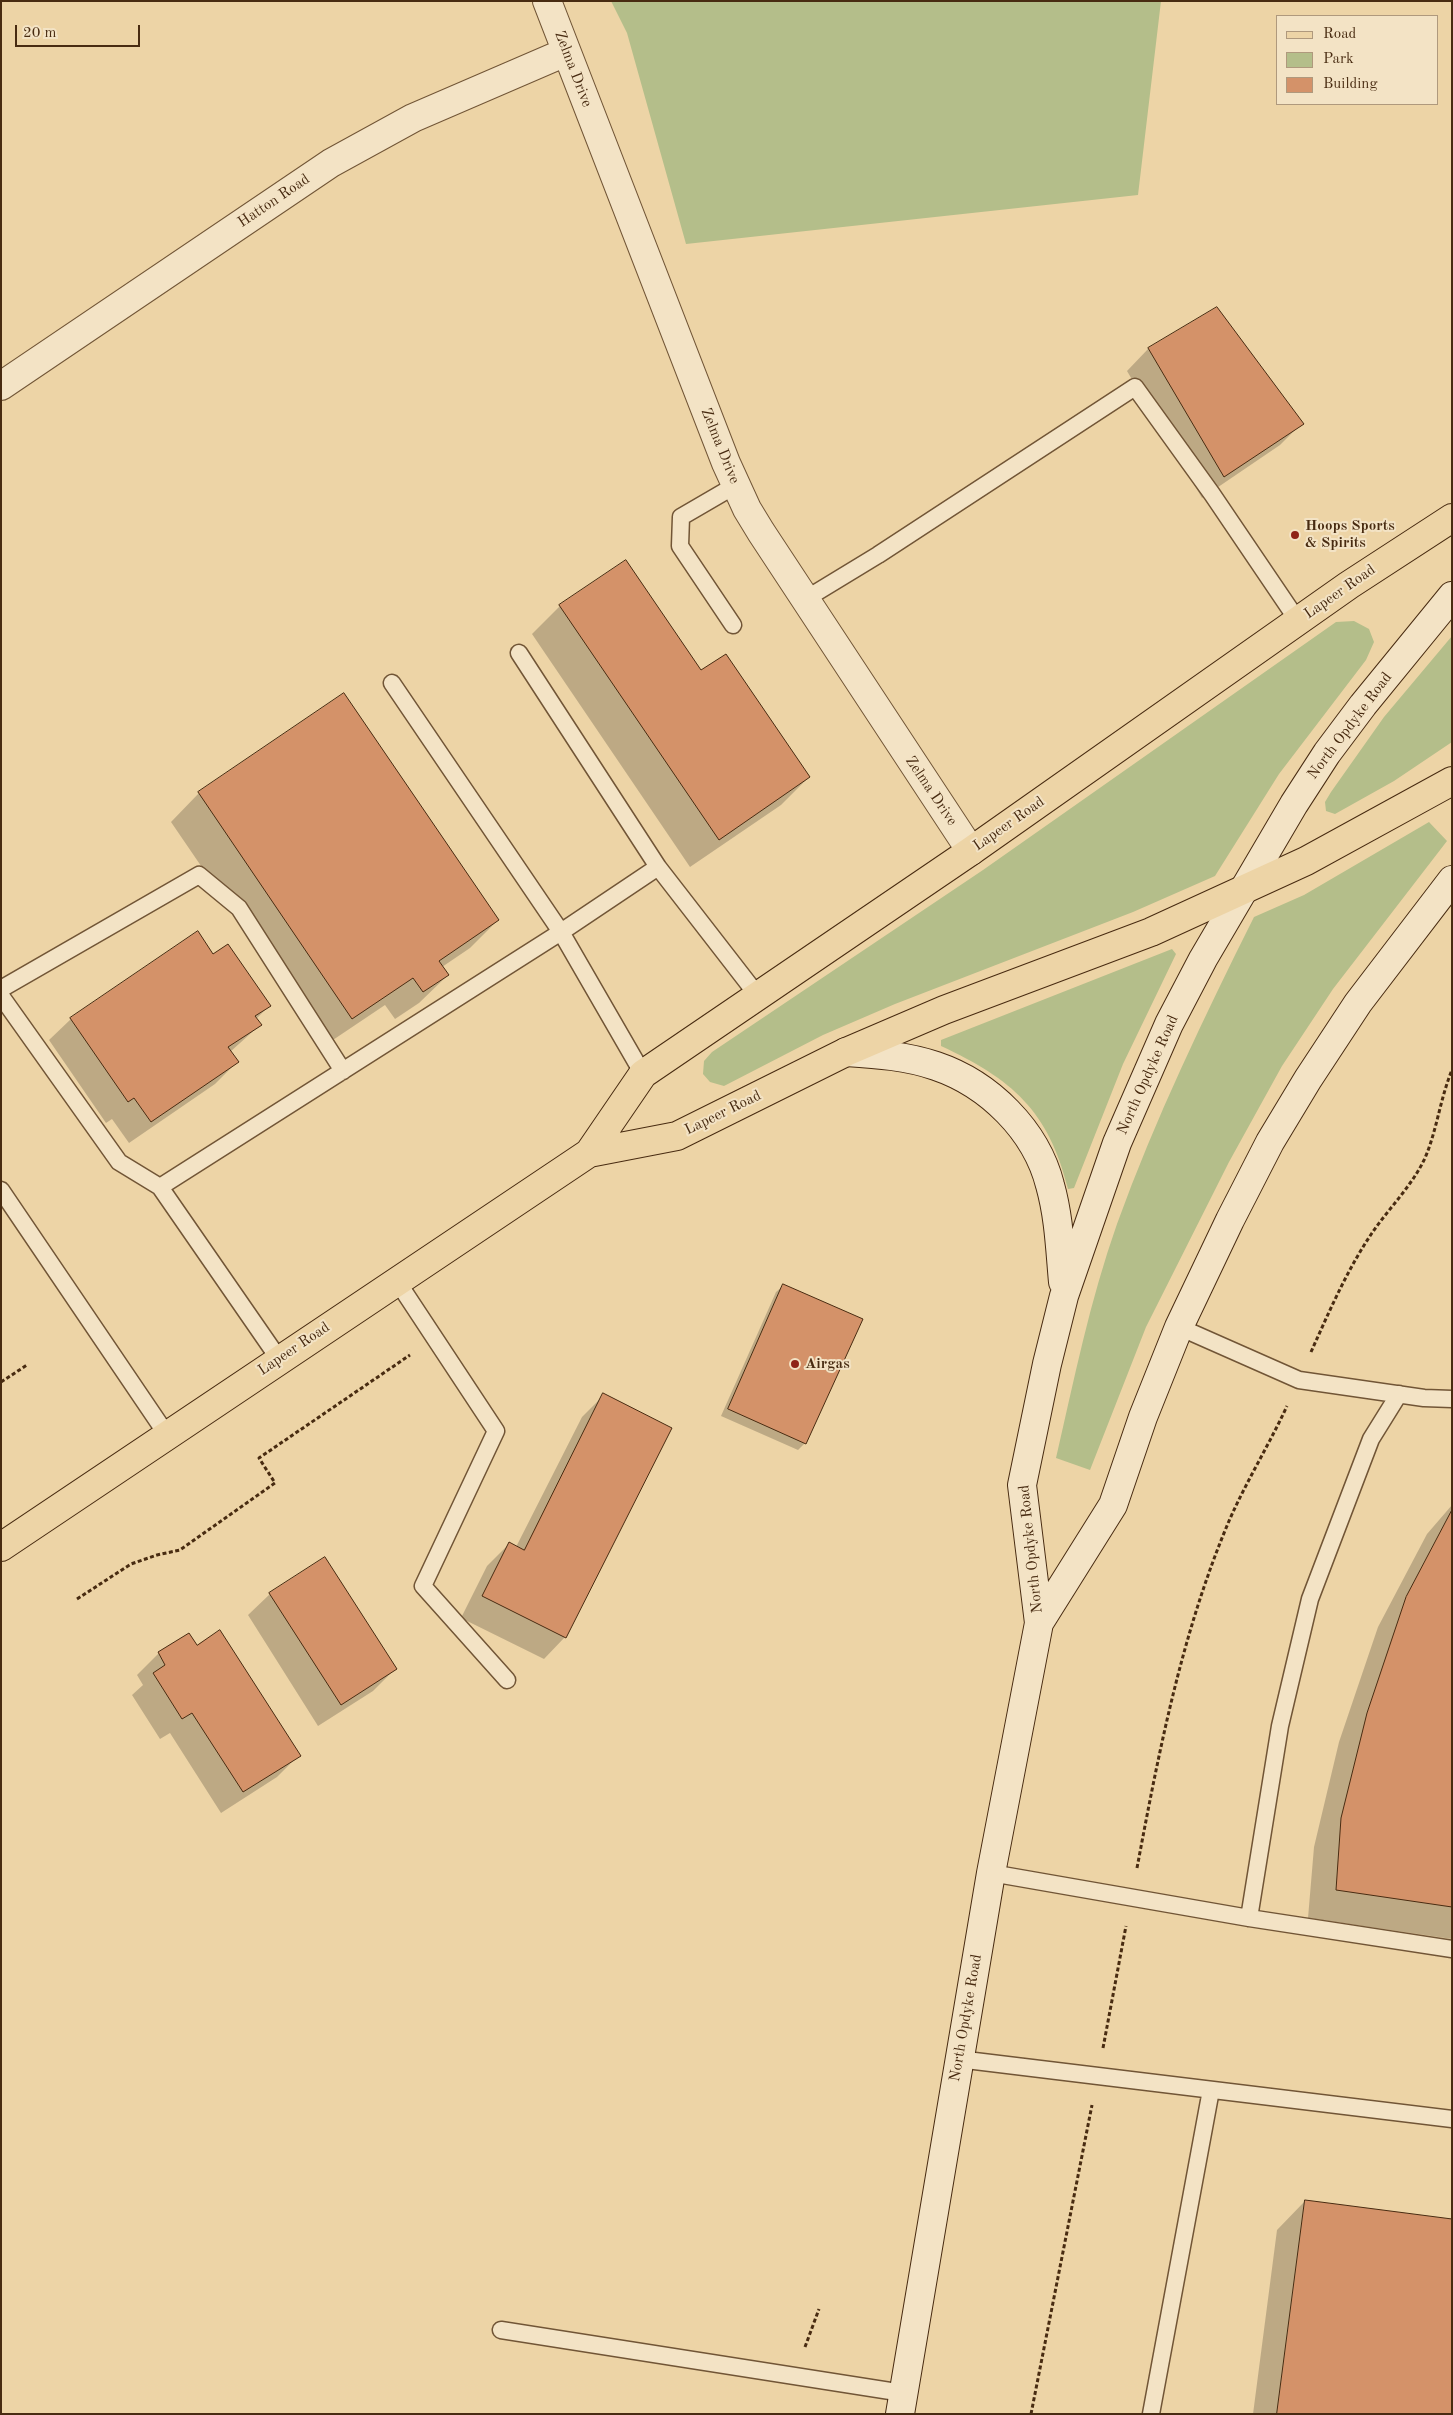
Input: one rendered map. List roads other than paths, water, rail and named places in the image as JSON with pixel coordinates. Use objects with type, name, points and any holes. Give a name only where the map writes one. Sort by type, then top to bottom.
[{"type":"main road","name":"Zelma Drive","points":[[547,1],[736,485],[761,532],[804,600],[971,851]]},
{"type":"main road","name":"Hatton Road","points":[[1,386],[331,164],[413,118],[566,52]]},
{"type":"main road","name":"Lapeer Road","points":[[1,1547],[589,1153],[643,1074],[971,851],[1298,621],[1452,518]]},
{"type":"main road","name":"North Opdyke Road","points":[[902,2403],[958,2059],[991,1873],[1040,1623],[1022,1485],[1047,1364],[1064,1296],[1117,1143],[1169,1024],[1203,959],[1245,891],[1294,804],[1328,754],[1364,705],[1452,596]]},
{"type":"main road","name":"Lapeer Road","points":[[589,1153],[677,1136],[846,1052],[944,1010],[1151,932],[1245,891],[1452,781]]},
{"type":"main road","name":"North Opdyke Road","points":[[1040,1623],[1112,1506],[1143,1418],[1179,1327],[1266,1150],[1303,1087],[1358,1003],[1452,880]]},
{"type":"main road","points":[[846,1052],[893,1055],[937,1066],[976,1085],[1009,1112],[1032,1144],[1050,1183],[1060,1227],[1064,1296]]},
{"type":"lane","points":[[804,600],[878,556],[1135,387],[1298,621]]},
{"type":"lane","points":[[733,626],[680,546],[679,533],[681,517],[736,485]]},
{"type":"lane","points":[[519,653],[658,867],[758,996]]},
{"type":"lane","points":[[392,683],[561,932],[643,1074]]},
{"type":"lane","points":[[160,1187],[561,932],[658,867]]},
{"type":"lane","points":[[1,989],[199,875],[239,908],[343,1071]]},
{"type":"lane","points":[[1,996],[119,1162],[160,1187],[279,1359]]},
{"type":"lane","points":[[1,1190],[167,1435]]},
{"type":"lane","points":[[397,1281],[496,1431],[423,1586],[507,1680]]},
{"type":"lane","points":[[1179,1327],[1299,1380],[1424,1398],[1452,1399]]},
{"type":"lane","points":[[1249,1918],[1280,1726],[1310,1599],[1371,1440],[1398,1394]]},
{"type":"lane","points":[[991,1873],[1249,1918],[1452,1949]]},
{"type":"lane","points":[[958,2059],[1452,2119]]},
{"type":"lane","points":[[1151,2414],[1211,2090]]},
{"type":"lane","points":[[501,2330],[902,2403]]},
{"type":"place","name":"Hoops Sports & Spirits","points":[[1295,535]]},
{"type":"place","name":"Airgas","points":[[795,1364]]}]
